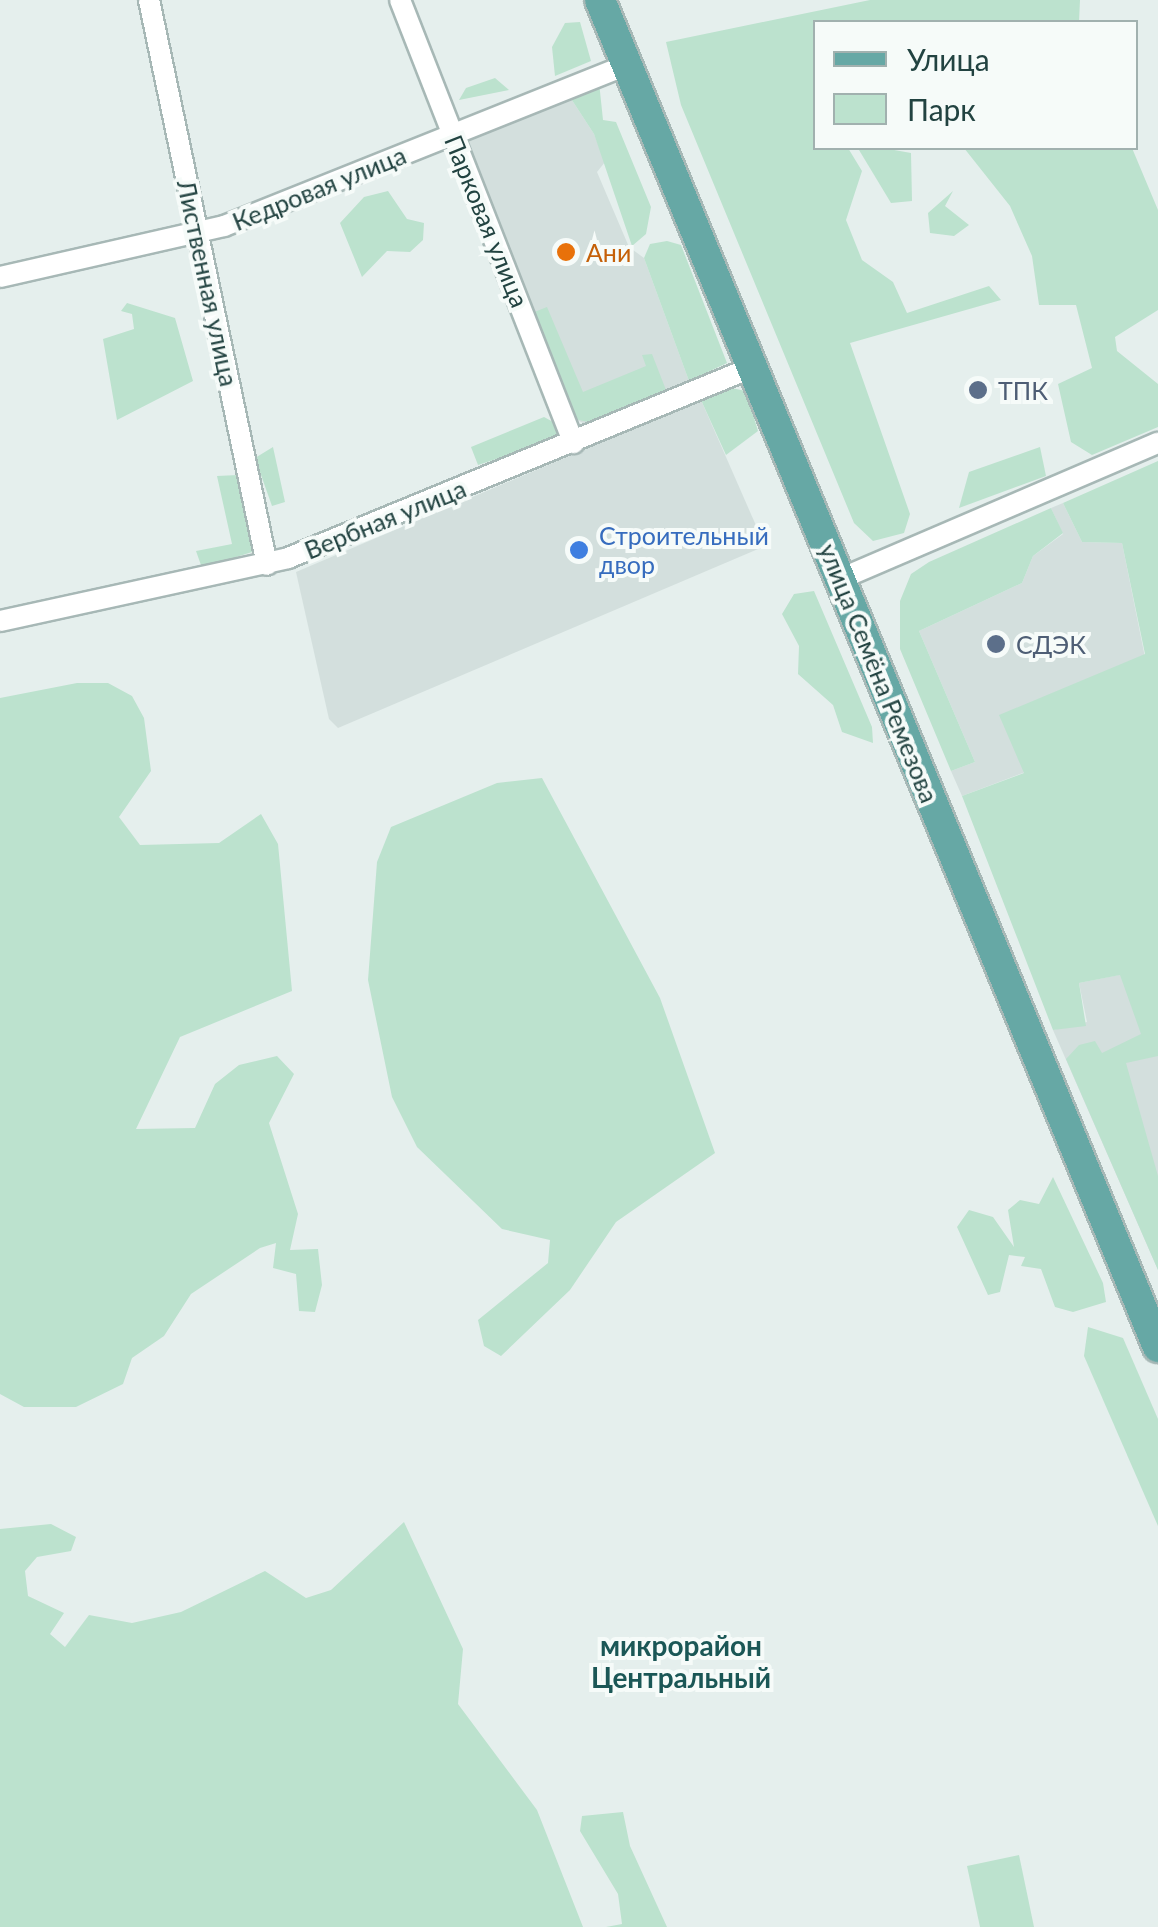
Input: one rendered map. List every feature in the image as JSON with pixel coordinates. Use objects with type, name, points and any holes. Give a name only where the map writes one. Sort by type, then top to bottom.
[{"type":"main road","name":"улица Семёна Ремезова","points":[[600,0],[1156,1335]]},
{"type":"street","name":"Лиственная улица","points":[[149,0],[267,565]]},
{"type":"street","name":"Парковая улица","points":[[400,0],[574,443]]},
{"type":"street","name":"Кедровая улица","points":[[0,277],[197,234],[626,65]]},
{"type":"street","name":"Вербная улица","points":[[0,621],[267,565],[574,443],[754,366]]},
{"type":"street","points":[[840,579],[1158,443]]},
{"type":"shaded area","points":[[568,94],[594,134],[605,162],[597,172],[629,247],[644,258],[689,381],[585,424],[575,419],[466,146],[471,135]]},
{"type":"shaded area","points":[[701,400],[765,546],[338,728],[329,719],[296,572]]},
{"type":"shaded area","points":[[1063,503],[1082,542],[1122,543],[1158,722],[962,796],[951,771],[975,762],[919,631],[1022,583],[1033,556],[1063,534],[1051,508]]},
{"type":"shaded area","points":[[1158,967],[1158,1270],[1053,1030],[1087,1022],[1079,983]]},
{"type":"green space","points":[[870,0],[1080,0],[1079,20],[813,20],[813,150],[849,150],[862,171],[846,220],[862,260],[893,282],[907,313],[989,286],[1001,300],[850,343],[910,514],[904,533],[873,541],[854,523],[681,105],[666,42]]},
{"type":"green space","points":[[580,22],[591,61],[555,76],[552,47],[565,23]]},
{"type":"green space","points":[[495,78],[509,90],[459,100],[466,88]]},
{"type":"green space","points":[[599,82],[603,120],[616,122],[651,207],[646,234],[632,246],[594,134],[568,94]]},
{"type":"green space","points":[[859,150],[911,153],[912,201],[891,203]]},
{"type":"green space","points":[[966,150],[1133,150],[1158,210],[1158,310],[1115,337],[1117,351],[1158,384],[1158,427],[1092,455],[1071,442],[1058,384],[1092,368],[1076,305],[1039,305],[1032,256],[1010,206]]},
{"type":"green space","points":[[388,191],[407,219],[424,223],[423,240],[410,252],[387,251],[362,277],[340,223],[364,197]]},
{"type":"green space","points":[[953,191],[945,206],[969,225],[954,236],[930,233],[928,213]]},
{"type":"green space","points":[[667,241],[681,245],[727,363],[689,381],[644,258],[650,244]]},
{"type":"green space","points":[[127,303],[175,318],[193,381],[117,420],[103,339],[134,329],[132,314],[121,311]]},
{"type":"green space","points":[[547,307],[583,392],[646,366],[642,355],[652,354],[666,390],[592,423],[575,419],[532,313]]},
{"type":"green space","points":[[731,388],[746,391],[758,431],[726,455],[701,400]]},
{"type":"green space","points":[[544,417],[557,424],[558,439],[478,465],[471,447]]},
{"type":"green space","points":[[273,447],[285,502],[272,506],[255,458]]},
{"type":"green space","points":[[1040,447],[1046,476],[959,508],[969,472]]},
{"type":"green space","points":[[1158,461],[1158,1056],[1126,1063],[1158,1176],[1158,1270],[1066,1059],[1079,1045],[1095,1041],[1102,1053],[1141,1034],[1120,975],[1079,983],[1086,1026],[1053,1030],[962,796],[1024,773],[999,715],[1145,654],[1122,543],[1082,542],[1063,503]]},
{"type":"green space","points":[[238,475],[252,552],[202,568],[196,551],[232,544],[217,476]]},
{"type":"green space","points":[[1051,508],[1063,533],[1033,556],[1022,583],[919,631],[975,762],[951,771],[900,649],[900,601],[911,574],[929,562]]},
{"type":"green space","points":[[814,591],[872,727],[873,743],[842,732],[833,705],[798,674],[799,646],[782,614],[794,594]]},
{"type":"green space","points":[[77,683],[108,683],[132,696],[144,718],[151,771],[119,817],[140,845],[219,843],[261,814],[278,844],[292,991],[180,1037],[136,1129],[195,1128],[215,1084],[239,1065],[277,1056],[294,1074],[269,1123],[298,1214],[290,1250],[318,1249],[322,1285],[315,1312],[299,1311],[296,1274],[273,1268],[276,1243],[260,1248],[191,1294],[164,1336],[132,1358],[123,1384],[76,1407],[24,1407],[0,1394],[0,698]]},
{"type":"green space","points":[[542,778],[660,998],[715,1153],[616,1222],[570,1290],[501,1356],[484,1346],[478,1320],[548,1263],[550,1240],[502,1229],[417,1147],[392,1097],[368,980],[377,862],[391,827],[497,783]]},
{"type":"green space","points":[[1053,1177],[1103,1283],[1106,1302],[1073,1312],[1055,1307],[1041,1269],[1021,1266],[1025,1257],[1009,1255],[1000,1292],[988,1295],[957,1227],[969,1210],[993,1217],[1014,1247],[1008,1210],[1020,1200],[1039,1204]]},
{"type":"green space","points":[[1088,1327],[1123,1338],[1158,1419],[1158,1526],[1084,1356]]},
{"type":"green space","points":[[404,1522],[463,1649],[458,1704],[537,1810],[583,1927],[0,1927],[0,1529],[51,1524],[76,1537],[71,1551],[37,1557],[25,1571],[28,1596],[64,1613],[50,1634],[65,1647],[89,1615],[132,1623],[181,1612],[265,1571],[306,1598],[331,1590]]},
{"type":"green space","points":[[623,1812],[630,1846],[667,1927],[606,1927],[622,1924],[618,1894],[580,1831],[582,1816]]},
{"type":"green space","points":[[1019,1855],[1034,1927],[980,1927],[967,1866]]},
{"type":"place","name":"Ани","points":[[566,252]]},
{"type":"place","name":"ТПК","points":[[978,390]]},
{"type":"place","name":"Строительный двор","points":[[579,550]]},
{"type":"place","name":"СДЭК","points":[[996,644]]},
{"type":"district","name":"микрорайон Центральный","points":[[681,1661]]}]
